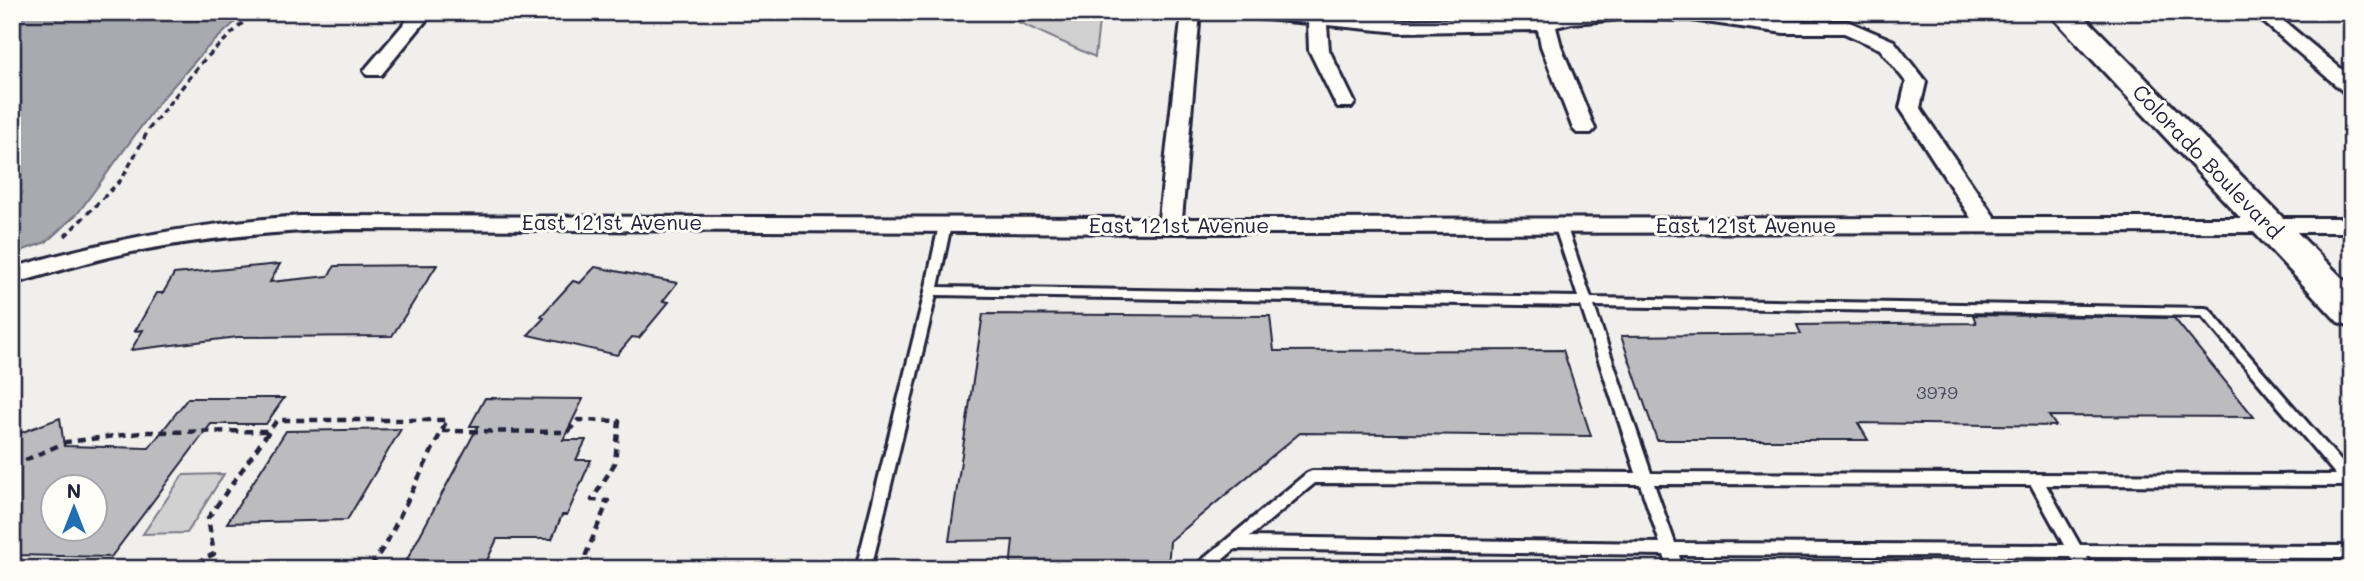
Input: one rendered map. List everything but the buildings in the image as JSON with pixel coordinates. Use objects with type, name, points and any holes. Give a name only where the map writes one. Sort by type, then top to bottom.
[{"type":"main road","name":"Colorado Boulevard","points":[[2063,12],[2352,312]]},
{"type":"street","points":[[374,71],[424,12]]},
{"type":"street","points":[[1170,226],[1191,12]]},
{"type":"street","points":[[1253,12],[1399,26],[1546,24],[1571,17],[1624,13],[1691,14],[1784,27],[1847,27],[1887,45],[1916,82],[1910,108],[1989,227]]},
{"type":"street","points":[[2261,12],[2352,89]]},
{"type":"street","points":[[1317,17],[1319,50],[1345,103]]},
{"type":"street","points":[[1546,24],[1551,46],[1584,129]]},
{"type":"street","name":"East 121st Avenue","points":[[23,272],[120,246],[209,231],[288,223],[1989,227],[2352,225]]},
{"type":"lane","points":[[863,569],[945,225]]},
{"type":"lane","points":[[1560,225],[1676,569]]},
{"type":"lane","points":[[931,291],[2205,312],[2349,481],[1312,477],[1201,569]]},
{"type":"lane","points":[[2035,480],[2086,569]]},
{"type":"lane","points":[[1233,543],[1670,549],[2352,552]]},
{"type":"path","points":[[23,272],[122,179],[149,129],[202,62],[254,12]]},
{"type":"path","points":[[183,569],[214,554],[208,518],[277,420],[447,420],[387,542],[369,569]]},
{"type":"path","points":[[442,431],[568,432],[578,420],[619,421],[615,463],[592,500],[608,501],[580,569]]},
{"type":"path","points":[[12,466],[66,442],[148,432],[270,431]]},
{"type":"shaded area","points":[[12,12],[246,12],[205,50],[160,101],[78,213],[46,242],[12,254]]},
{"type":"shaded area","points":[[996,12],[1100,12],[1095,57]]},
{"type":"shaded area","points":[[224,474],[187,533],[143,534],[183,475]]}]
